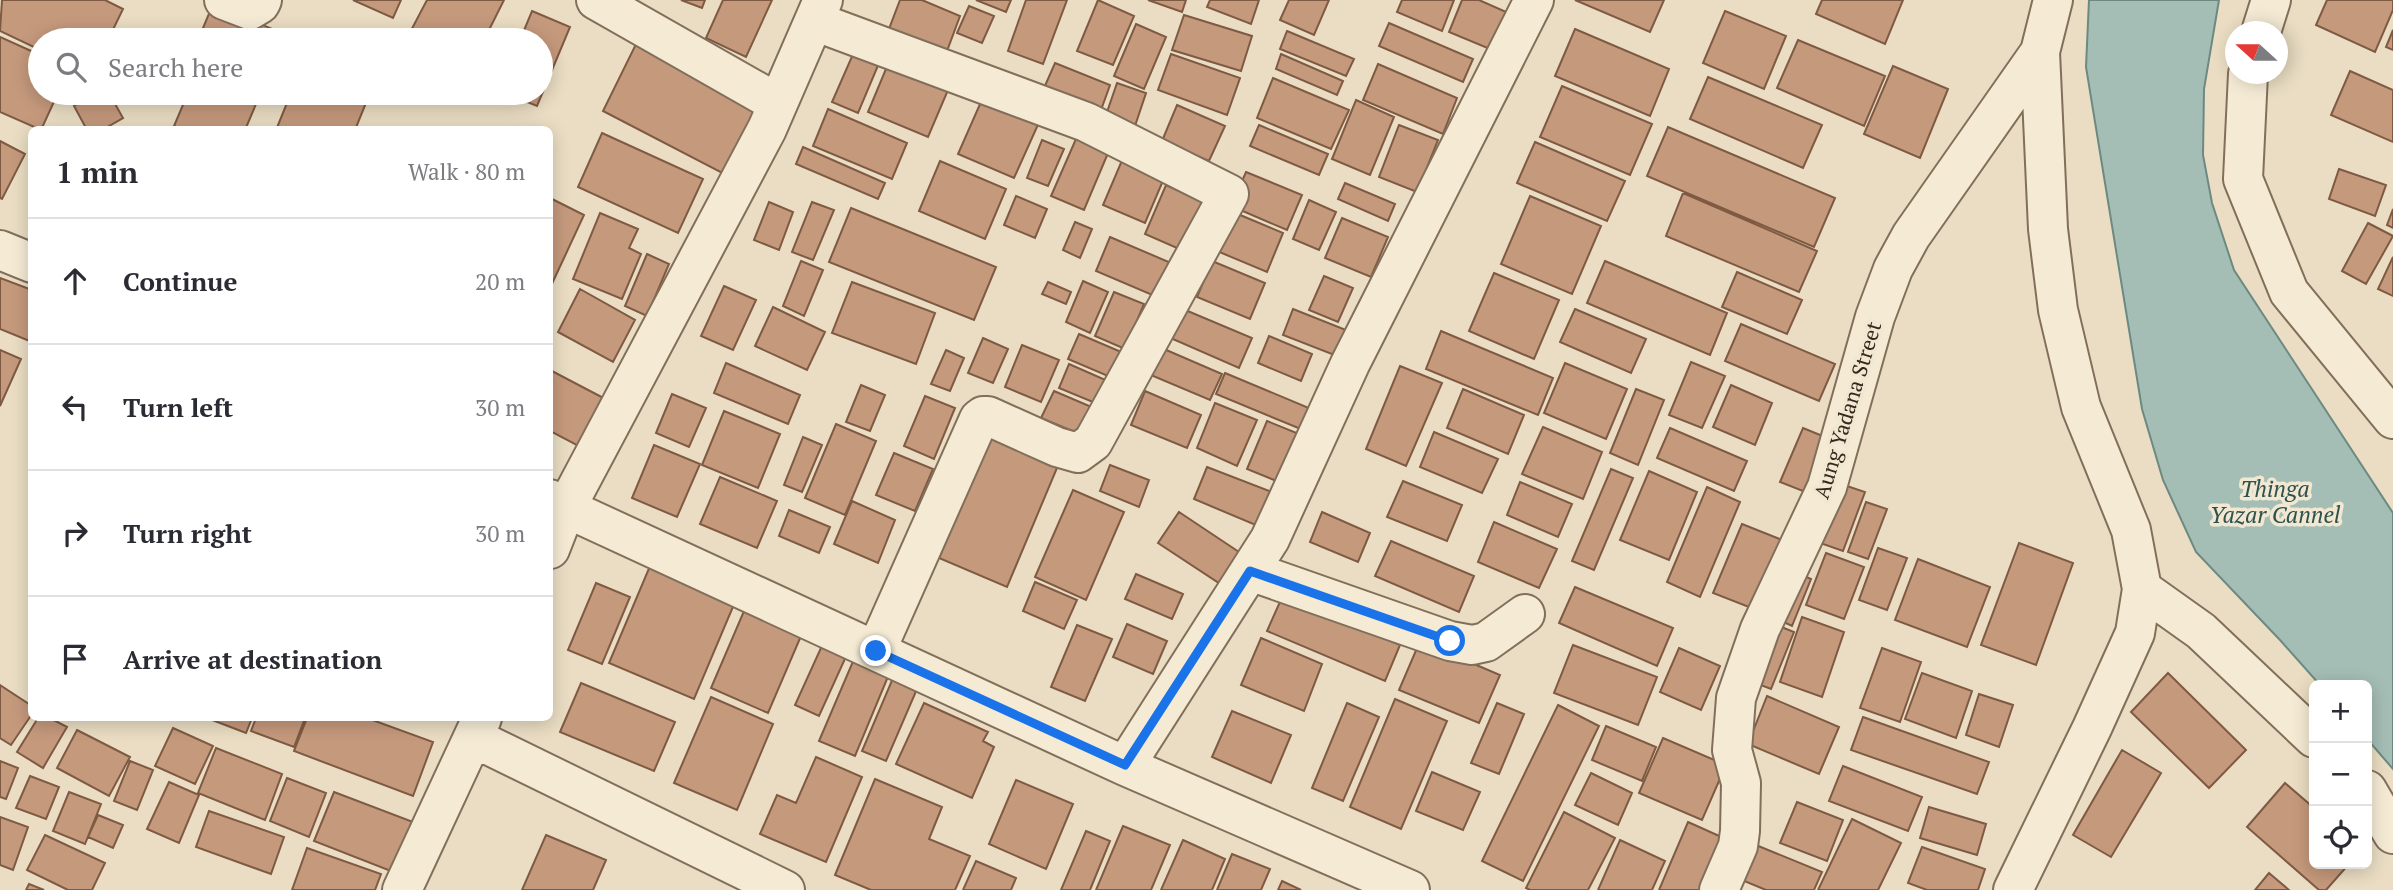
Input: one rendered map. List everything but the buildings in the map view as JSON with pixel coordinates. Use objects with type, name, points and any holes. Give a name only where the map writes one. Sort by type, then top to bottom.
[{"type":"street","points":[[224,0],[250,10],[262,0]]},
{"type":"street","points":[[596,0],[777,103]]},
{"type":"street","points":[[1125,765],[1270,539],[1350,364],[1534,0]]},
{"type":"street","name":"Aung Yadana Street","points":[[1718,890],[1738,846],[1740,831],[1741,783],[1732,750],[1736,698],[1760,629],[1827,487],[1884,293],[1911,236],[2040,52],[2053,0]]},
{"type":"street","points":[[2264,21],[2271,0]]},
{"type":"street","points":[[553,532],[558,503],[766,129],[819,10],[1086,122],[1229,194],[1093,442],[1086,449],[1078,453],[1057,447],[988,416],[979,419],[876,651]]},
{"type":"street","points":[[2013,890],[2135,633],[2143,589],[2131,530],[2081,407],[2058,310],[2048,229],[2040,52]]},
{"type":"street","points":[[2248,84],[2243,179],[2289,292],[2392,415]]},
{"type":"street","points":[[0,250],[28,261]]},
{"type":"street","points":[[558,503],[1125,765],[1410,890]]},
{"type":"street","points":[[1250,571],[1450,641],[1472,645],[1486,642],[1525,614]]},
{"type":"street","points":[[2143,589],[2201,631],[2309,733]]},
{"type":"street","points":[[402,890],[478,728],[785,890]]},
{"type":"street","points":[[2372,798],[2393,834]]},
{"type":"water","name":"Thinga Yazar Cannel","points":[[2089,0],[2219,0],[2204,89],[2203,155],[2212,203],[2234,270],[2393,513],[2393,769],[2372,745],[2372,680],[2316,680],[2196,552],[2163,480],[2142,409],[2086,67]]},
{"type":"route","points":[[876,651],[1125,765],[1250,571],[1450,641]]}]
